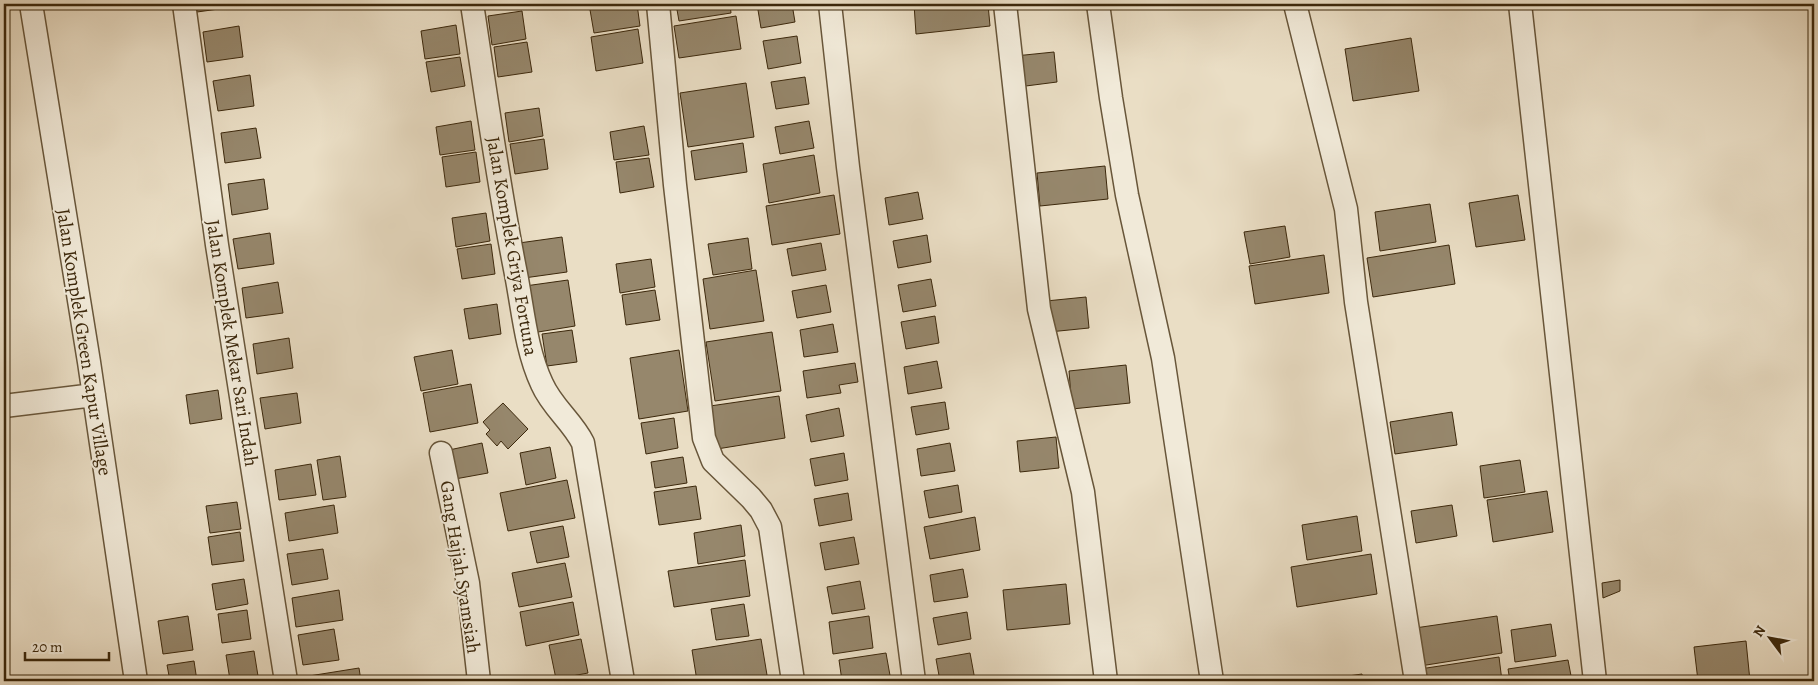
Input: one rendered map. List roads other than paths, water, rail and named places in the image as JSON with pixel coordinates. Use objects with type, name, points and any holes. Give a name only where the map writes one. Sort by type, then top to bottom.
[{"type":"street","name":"Jalan Komplek Green Kapur Village","points":[[31,4],[94,395],[136,681]]},
{"type":"street","name":"Jalan Komplek Mekar Sari Indah","points":[[184,4],[217,245],[286,681]]},
{"type":"street","name":"Jalan Komplek Griya Fortuna","points":[[472,4],[506,229],[525,325],[541,384],[559,410],[576,427],[583,443],[623,681]]},
{"type":"street","points":[[658,4],[675,185],[704,438],[713,461],[751,498],[761,510],[770,526],[793,681]]},
{"type":"street","points":[[830,4],[848,167],[914,681]]},
{"type":"street","points":[[1005,4],[1039,309],[1083,492],[1106,681]]},
{"type":"street","points":[[1098,4],[1127,195],[1163,358],[1212,681]]},
{"type":"street","points":[[1295,4],[1346,209],[1356,302],[1416,681]]},
{"type":"street","points":[[1520,4],[1595,681]]},
{"type":"street","points":[[4,406],[94,395]]},
{"type":"street","name":"Gang Hajjah Syamsiah","points":[[442,453],[468,584],[479,681]]}]
